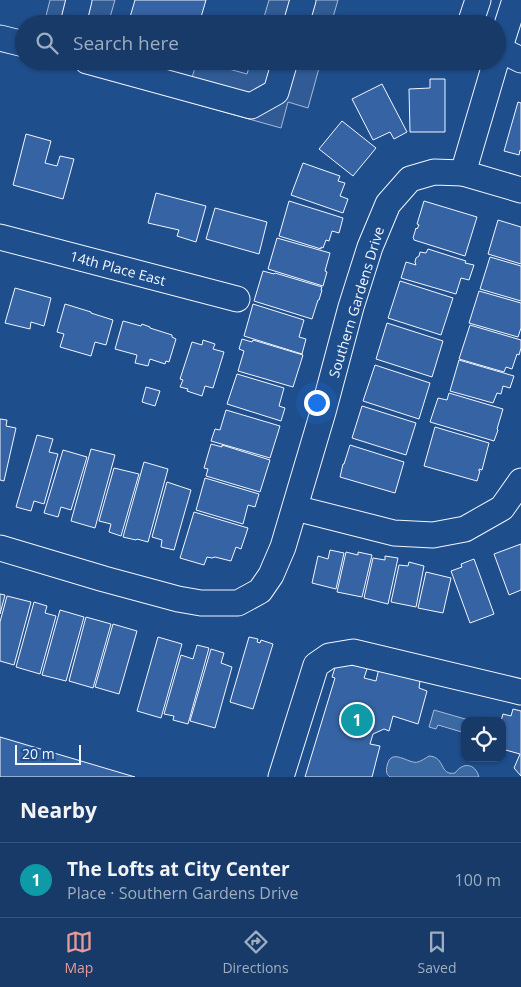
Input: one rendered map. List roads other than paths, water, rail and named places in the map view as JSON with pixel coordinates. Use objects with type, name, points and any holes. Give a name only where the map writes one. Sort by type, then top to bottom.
[{"type":"street","points":[[75,15],[79,0]]},
{"type":"street","points":[[299,15],[303,0]]},
{"type":"street","points":[[473,15],[478,0]]},
{"type":"street","points":[[506,45],[516,9]]},
{"type":"street","points":[[0,38],[15,42]]},
{"type":"street","points":[[120,70],[251,106],[276,92],[282,70]]},
{"type":"street","points":[[463,173],[498,70]]},
{"type":"street","name":"Southern Gardens Drive","points":[[0,548],[104,579],[178,599],[201,603],[238,603],[260,591],[283,547],[356,290],[370,247],[388,204],[410,179],[434,172],[463,173],[521,190]]},
{"type":"street","name":"14th Place East","points":[[0,237],[237,298]]},
{"type":"street","points":[[295,508],[394,533],[433,535],[465,529],[502,508],[521,481]]},
{"type":"street","points":[[281,777],[316,665],[329,656],[353,652],[521,692]]},
{"type":"place","name":"The Lofts at City Center","points":[[357,720]]}]
